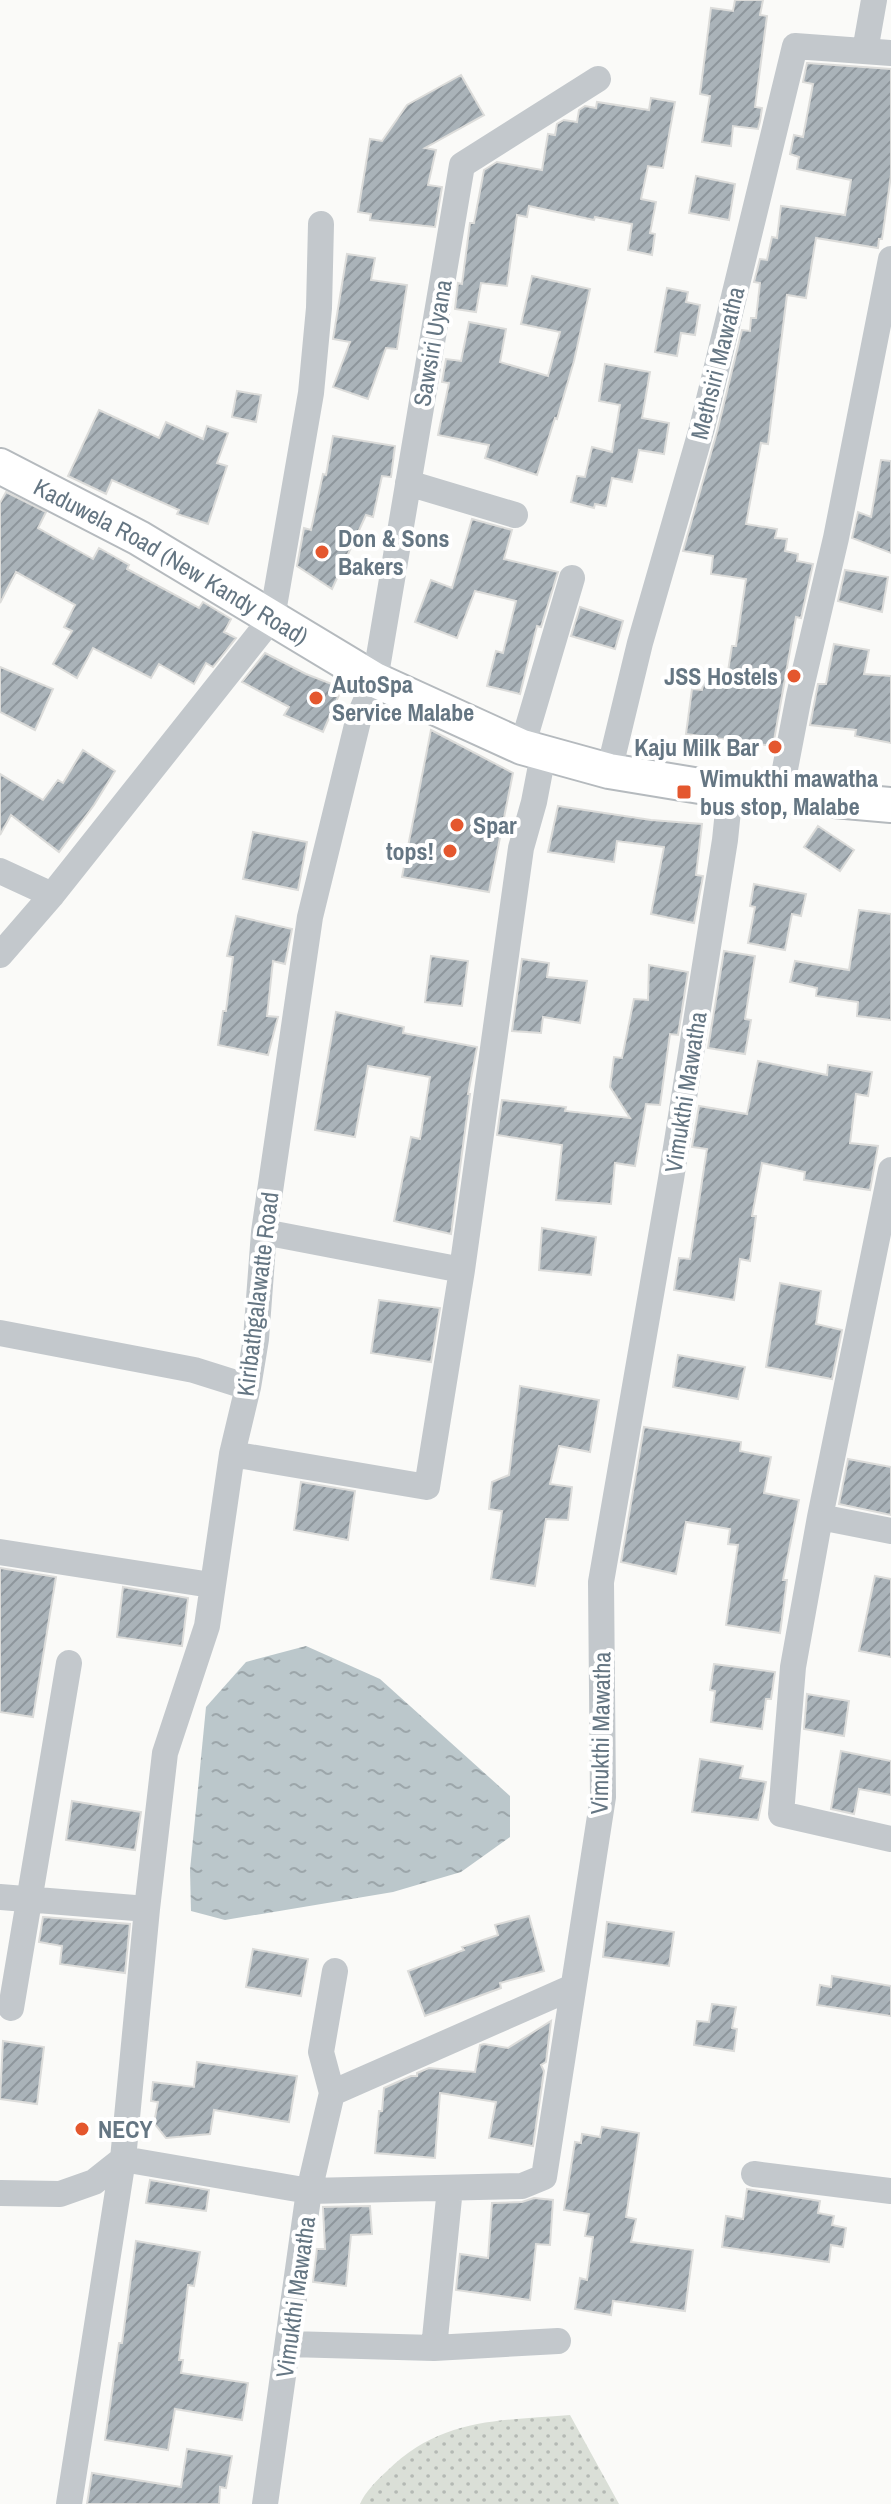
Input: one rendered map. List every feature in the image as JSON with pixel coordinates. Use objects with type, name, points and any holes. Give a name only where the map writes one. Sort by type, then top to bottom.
[{"type":"main road","name":"Kaduwela Road (New Kandy Road)","points":[[0,466],[139,538],[375,680],[532,751],[609,771],[730,791],[891,805]]},
{"type":"street","points":[[874,0],[878,52]]},
{"type":"street","name":"Methsiri Mawatha","points":[[609,771],[640,643],[702,428],[795,46],[878,52]]},
{"type":"street","name":"Sawsiri Uyana","points":[[375,680],[462,165],[598,79]]},
{"type":"street","points":[[0,955],[52,895],[272,618],[311,393],[319,308],[321,224]]},
{"type":"street","points":[[780,795],[799,696],[836,538],[891,259]]},
{"type":"street","points":[[408,483],[515,515]]},
{"type":"street","points":[[232,1454],[427,1487],[462,1270],[521,848],[534,802],[532,751],[572,578]]},
{"type":"street","name":"Kiribathgalawatte Road","points":[[69,2504],[123,2159],[165,1753],[207,1626],[232,1454],[256,1339],[264,1232],[310,917],[359,717],[375,680]]},
{"type":"street","name":"Vimukthi Mawatha","points":[[265,2504],[309,2191],[522,2186],[544,2177],[603,1797],[601,1582],[680,1122],[730,791]]},
{"type":"street","points":[[0,871],[52,895]]},
{"type":"street","points":[[891,1170],[820,1517],[793,1667],[781,1814],[891,1839]]},
{"type":"street","points":[[264,1232],[462,1270]]},
{"type":"street","points":[[0,1333],[194,1370],[248,1387]]},
{"type":"street","points":[[820,1517],[891,1531]]},
{"type":"street","points":[[0,1552],[211,1585]]},
{"type":"street","points":[[11,2008],[69,1663]]},
{"type":"street","points":[[0,1897],[147,1909]]},
{"type":"street","points":[[0,2193],[60,2194],[94,2182],[123,2159],[309,2191],[332,2093],[321,2052],[335,1971]]},
{"type":"street","points":[[332,2093],[573,1987]]},
{"type":"street","points":[[754,2174],[891,2191]]},
{"type":"street","points":[[434,2348],[450,2188]]},
{"type":"street","points":[[289,2344],[434,2348],[558,2341]]},
{"type":"shaded area","points":[[570,2415],[619,2504],[360,2504],[375,2482],[408,2453],[450,2431],[495,2421]]},
{"type":"water","points":[[306,1646],[380,1679],[510,1796],[510,1837],[461,1872],[393,1892],[225,1920],[191,1911],[190,1870],[206,1707],[246,1662]]},
{"type":"building","points":[[735,0],[763,0],[760,15],[767,16],[755,107],[762,108],[758,129],[733,126],[731,146],[702,142],[710,96],[700,94],[711,8],[733,11]]},
{"type":"building","points":[[807,63],[891,69],[891,175],[878,248],[816,238],[806,298],[787,295],[768,444],[761,443],[746,524],[777,529],[775,538],[787,539],[785,551],[798,554],[797,561],[813,564],[801,618],[796,617],[773,746],[686,734],[692,689],[702,690],[704,681],[726,684],[732,646],[736,646],[746,579],[711,574],[713,556],[683,551],[742,330],[750,331],[751,318],[756,318],[760,283],[754,282],[760,259],[767,260],[772,237],[777,238],[781,206],[845,215],[851,180],[797,169],[799,157],[790,154],[794,135],[803,137],[813,84],[803,82]]},
{"type":"building","points":[[461,75],[484,115],[425,148],[436,150],[428,185],[442,187],[435,227],[370,220],[371,214],[358,212],[370,139],[382,141],[407,105]]},
{"type":"building","points":[[651,98],[675,102],[663,168],[648,166],[641,199],[656,202],[650,233],[655,234],[652,255],[628,250],[632,224],[595,217],[594,220],[529,206],[527,217],[517,215],[507,286],[481,283],[476,312],[455,309],[458,283],[462,284],[470,223],[474,223],[484,170],[497,162],[542,170],[548,134],[555,135],[557,124],[564,120],[577,122],[579,110],[585,106],[596,108],[597,102],[649,110]]},
{"type":"building","points":[[696,176],[735,184],[729,220],[689,213]]},
{"type":"building","points":[[347,254],[375,258],[371,280],[407,285],[397,349],[386,348],[368,399],[333,387],[350,342],[333,339]]},
{"type":"building","points":[[532,276],[590,289],[574,361],[537,475],[485,458],[489,445],[438,435],[449,383],[442,382],[446,359],[461,361],[469,322],[506,329],[500,362],[548,376],[560,332],[521,324]]},
{"type":"building","points":[[667,288],[688,292],[686,302],[700,305],[695,335],[681,333],[677,356],[655,352]]},
{"type":"building","points":[[605,364],[650,372],[642,418],[669,423],[664,454],[639,450],[632,482],[612,478],[606,506],[595,504],[594,508],[571,502],[577,476],[585,477],[592,447],[612,452],[620,405],[599,401]]},
{"type":"building","points":[[237,391],[261,395],[256,422],[232,417]]},
{"type":"building","points":[[99,410],[159,438],[166,422],[203,439],[207,426],[228,433],[217,463],[227,466],[208,524],[177,514],[179,510],[112,480],[106,494],[68,476]]},
{"type":"building","points":[[333,436],[395,446],[391,477],[382,476],[373,517],[366,515],[332,589],[297,566],[304,528],[311,530]]},
{"type":"building","points":[[881,460],[891,461],[891,553],[852,538],[858,512],[871,517]]},
{"type":"building","points":[[6,492],[46,512],[38,528],[93,559],[99,548],[129,565],[127,569],[199,608],[203,602],[231,619],[224,632],[236,638],[213,667],[206,663],[194,684],[159,664],[151,678],[93,648],[77,678],[53,664],[72,631],[64,627],[75,605],[16,572],[0,603],[0,503]]},
{"type":"building","points":[[472,519],[512,530],[504,559],[558,572],[541,627],[537,626],[520,694],[487,686],[496,651],[503,653],[516,601],[475,591],[457,638],[415,622],[431,580],[452,588]]},
{"type":"building","points":[[845,570],[888,577],[882,612],[838,601]]},
{"type":"building","points":[[580,607],[623,621],[615,649],[571,636]]},
{"type":"building","points":[[834,644],[869,650],[864,674],[891,676],[891,743],[855,736],[856,730],[810,725],[818,684],[826,684]]},
{"type":"building","points":[[265,653],[342,688],[323,732],[284,715],[289,707],[242,682]]},
{"type":"building","points":[[0,667],[53,689],[35,730],[0,712]]},
{"type":"building","name":"Spar","points":[[431,730],[513,773],[489,892],[402,877]]},
{"type":"building","points":[[83,750],[115,771],[59,852],[11,815],[0,835],[0,774],[43,800],[58,780],[63,783]]},
{"type":"building","points":[[558,806],[702,824],[696,875],[703,876],[694,923],[651,914],[664,847],[617,841],[614,862],[548,852]]},
{"type":"building","points":[[818,826],[854,850],[840,871],[804,847]]},
{"type":"building","points":[[253,832],[307,842],[298,890],[243,879]]},
{"type":"building","points":[[754,884],[806,894],[801,916],[792,914],[785,950],[748,943],[755,907],[750,906]]},
{"type":"building","points":[[859,910],[891,914],[891,1020],[857,1016],[858,1002],[816,996],[817,988],[790,982],[795,961],[849,970]]},
{"type":"building","points":[[236,916],[292,929],[285,964],[273,961],[267,1016],[278,1017],[268,1055],[218,1045],[233,957],[227,956]]},
{"type":"building","points":[[724,951],[755,956],[745,1019],[751,1020],[745,1054],[708,1048]]},
{"type":"building","points":[[431,956],[468,961],[462,1006],[425,1002]]},
{"type":"building","points":[[522,959],[549,963],[547,977],[587,981],[580,1023],[543,1017],[541,1033],[512,1031]]},
{"type":"building","points":[[649,965],[688,972],[678,1035],[670,1034],[660,1105],[646,1104],[635,1166],[615,1163],[611,1204],[556,1200],[562,1145],[497,1135],[502,1100],[630,1118],[610,1087],[614,1057],[622,1058],[634,999],[648,1000]]},
{"type":"building","points":[[336,1012],[404,1027],[403,1033],[477,1047],[468,1094],[451,1234],[394,1221],[411,1137],[420,1139],[430,1077],[368,1066],[355,1137],[315,1130]]},
{"type":"building","points":[[758,1061],[827,1075],[828,1065],[872,1072],[868,1096],[856,1094],[850,1143],[878,1146],[870,1190],[804,1180],[805,1172],[762,1163],[752,1216],[756,1216],[750,1261],[740,1259],[734,1300],[674,1290],[679,1258],[690,1259],[707,1149],[692,1147],[699,1106],[747,1114]]},
{"type":"building","points":[[542,1228],[596,1237],[591,1275],[539,1270]]},
{"type":"building","points":[[780,1283],[821,1291],[816,1324],[842,1330],[832,1379],[766,1367]]},
{"type":"building","points":[[379,1300],[440,1308],[431,1362],[371,1353]]},
{"type":"building","points":[[678,1355],[745,1367],[738,1399],[673,1387]]},
{"type":"building","points":[[520,1386],[599,1400],[590,1452],[559,1446],[550,1484],[572,1487],[568,1520],[546,1519],[535,1586],[491,1579],[502,1511],[489,1509],[492,1482],[509,1475]]},
{"type":"building","points":[[644,1427],[741,1442],[740,1451],[771,1457],[764,1493],[799,1500],[783,1580],[787,1580],[780,1633],[726,1625],[738,1545],[728,1544],[730,1529],[686,1522],[676,1574],[621,1562]]},
{"type":"building","points":[[848,1459],[891,1467],[891,1515],[839,1504]]},
{"type":"building","points":[[301,1482],[355,1491],[348,1540],[294,1530]]},
{"type":"building","points":[[0,1568],[56,1577],[33,1717],[0,1712]]},
{"type":"building","points":[[875,1576],[891,1579],[891,1657],[859,1651]]},
{"type":"building","points":[[123,1587],[188,1598],[182,1646],[117,1637]]},
{"type":"building","points":[[714,1664],[775,1672],[771,1699],[766,1699],[762,1729],[711,1722],[715,1691],[710,1690]]},
{"type":"building","points":[[807,1694],[849,1701],[844,1736],[804,1729]]},
{"type":"building","points":[[841,1751],[891,1761],[891,1795],[859,1789],[854,1814],[831,1809]]},
{"type":"building","points":[[700,1759],[743,1766],[740,1778],[766,1782],[758,1820],[692,1812]]},
{"type":"building","points":[[72,1801],[141,1812],[135,1850],[66,1840]]},
{"type":"building","points":[[529,1916],[544,1971],[500,1983],[501,1988],[425,2016],[408,1971],[498,1935],[495,1925]]},
{"type":"building","points":[[43,1917],[130,1924],[125,1973],[60,1964],[62,1946],[39,1942]]},
{"type":"building","points":[[607,1922],[674,1932],[669,1966],[603,1957]]},
{"type":"building","points":[[253,1949],[308,1959],[301,1996],[246,1987]]},
{"type":"building","points":[[832,1976],[891,1986],[891,2016],[817,2005],[820,1985],[831,1987]]},
{"type":"building","points":[[712,2004],[736,2007],[732,2028],[737,2029],[734,2051],[694,2045],[697,2021],[709,2022]]},
{"type":"building","points":[[551,2021],[546,2062],[541,2065],[544,2071],[533,2146],[489,2138],[496,2102],[440,2093],[435,2158],[375,2153],[384,2088],[417,2076],[417,2073],[429,2068],[475,2072],[480,2045],[508,2048]]},
{"type":"building","points":[[3,2041],[44,2047],[37,2104],[0,2099]]},
{"type":"building","points":[[197,2062],[297,2076],[289,2122],[214,2110],[210,2134],[166,2138],[154,2123],[158,2102],[151,2101],[153,2082],[194,2087]]},
{"type":"building","points":[[602,2127],[639,2133],[626,2217],[636,2219],[631,2242],[693,2250],[685,2311],[613,2301],[611,2315],[575,2309],[580,2278],[587,2280],[593,2237],[585,2236],[589,2214],[564,2210],[575,2142],[581,2143],[582,2134],[600,2137]]},
{"type":"building","points":[[150,2180],[209,2190],[206,2211],[146,2203]]},
{"type":"building","points":[[747,2189],[820,2201],[818,2213],[834,2216],[832,2225],[846,2228],[843,2247],[831,2245],[829,2262],[722,2247],[726,2216],[743,2219]]},
{"type":"building","points":[[534,2198],[553,2200],[550,2245],[536,2244],[530,2300],[456,2290],[460,2254],[488,2258],[492,2203],[522,2202]]},
{"type":"building","points":[[370,2206],[372,2234],[351,2235],[346,2286],[313,2282],[317,2249],[325,2249],[323,2207]]},
{"type":"building","points":[[136,2241],[200,2252],[194,2286],[188,2285],[179,2360],[183,2360],[181,2373],[248,2383],[242,2420],[175,2409],[168,2450],[105,2440]]},
{"type":"building","points":[[187,2449],[232,2456],[226,2488],[220,2487],[219,2504],[87,2504],[92,2473],[181,2487]]},
{"type":"place","name":"Don & Sons Bakers","points":[[322,552]]},
{"type":"place","name":"JSS Hostels","points":[[794,676]]},
{"type":"place","name":"AutoSpa Service Malabe","points":[[316,698]]},
{"type":"place","name":"Kaju Milk Bar","points":[[775,747]]},
{"type":"place","name":"Wimukthi mawatha bus stop, Malabe","points":[[684,792]]},
{"type":"place","name":"Spar","points":[[457,825]]},
{"type":"place","name":"tops!","points":[[450,851]]},
{"type":"place","name":"NECY","points":[[82,2129]]}]
